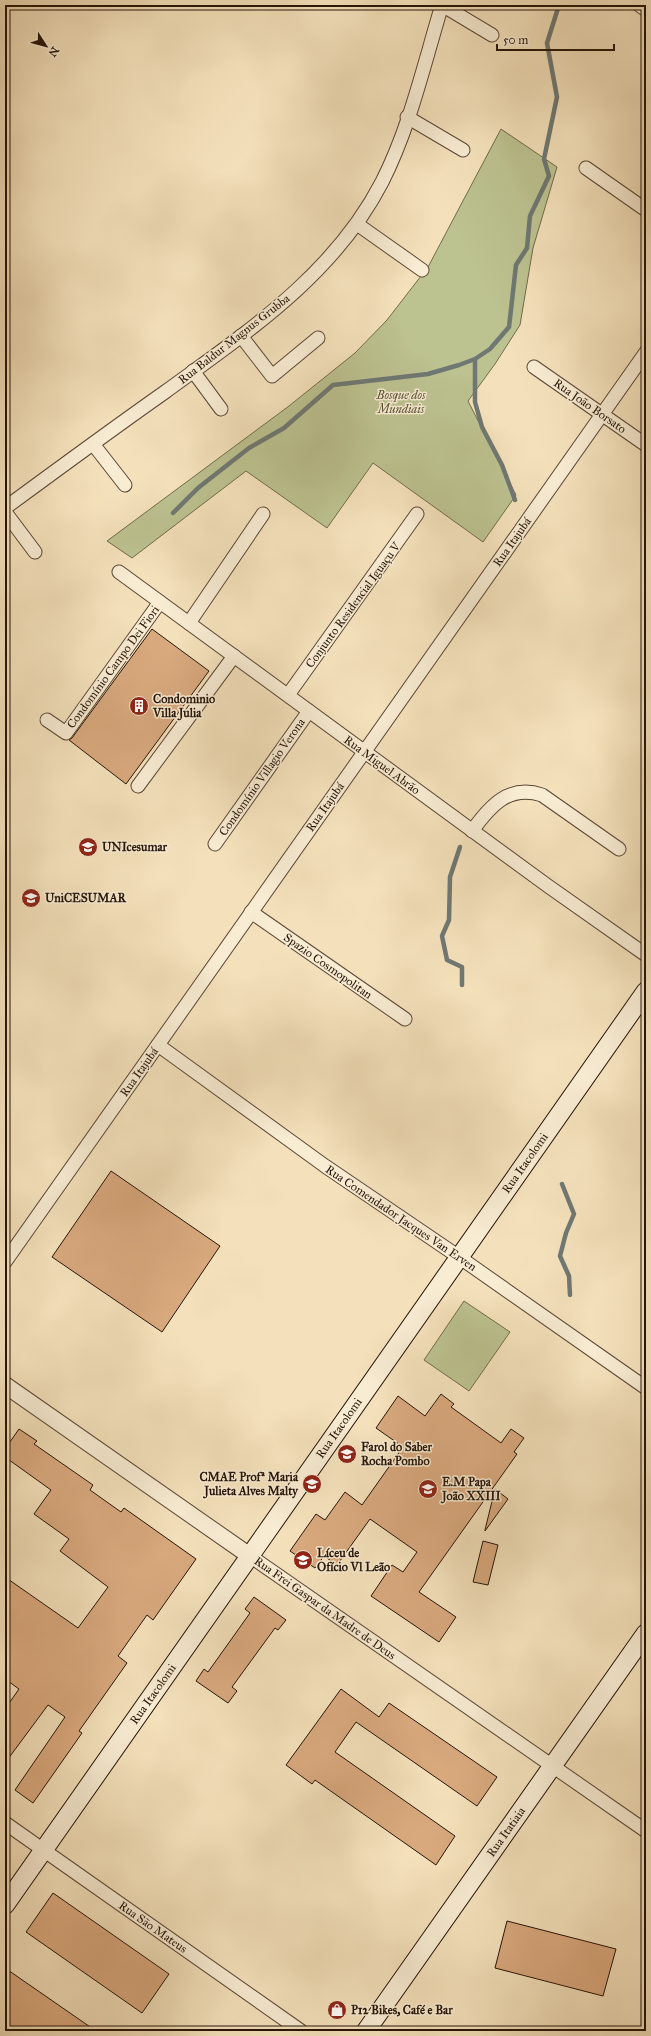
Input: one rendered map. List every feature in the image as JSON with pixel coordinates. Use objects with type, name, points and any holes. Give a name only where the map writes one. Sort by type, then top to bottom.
[{"type":"main road","name":"Rua Itacolomi","points":[[5,1905],[646,991]]},
{"type":"main road","name":"Rua Itatiaia","points":[[366,2031],[646,1634]]},
{"type":"street","points":[[442,5],[492,35]]},
{"type":"street","name":"Rua Baldur Magnus Grubba","points":[[5,508],[241,336],[281,305],[325,263],[356,224],[382,182],[407,117],[442,5]]},
{"type":"street","points":[[639,5],[646,10]]},
{"type":"street","points":[[407,117],[463,150]]},
{"type":"street","points":[[586,168],[646,210]]},
{"type":"street","points":[[356,224],[422,270]]},
{"type":"street","points":[[241,336],[272,376],[318,338]]},
{"type":"street","name":"Rua Itajubá","points":[[5,1262],[646,352]]},
{"type":"street","name":"Rua João Borsato","points":[[534,367],[646,446]]},
{"type":"street","points":[[193,371],[221,409]]},
{"type":"street","points":[[93,444],[126,484]]},
{"type":"street","points":[[5,512],[35,552]]},
{"type":"street","points":[[189,623],[263,514]]},
{"type":"street","name":"Conjunto Residencial Iguaçu V","points":[[288,695],[418,514]]},
{"type":"street","name":"Rua Miguel Abrão","points":[[119,572],[646,955]]},
{"type":"street","name":"Condomínio Campo Dei Fiori","points":[[47,720],[66,733],[160,602]]},
{"type":"street","points":[[138,786],[234,656]]},
{"type":"street","name":"Condomínio Villagio Verona","points":[[215,844],[309,711]]},
{"type":"street","points":[[472,830],[483,814],[508,795],[532,792],[542,795],[619,849]]},
{"type":"street","name":"Spazio Cosmopolitan","points":[[251,912],[405,1019]]},
{"type":"street","name":"Rua Comendador Jacques Van Erven","points":[[158,1045],[325,1166],[460,1257],[646,1388]]},
{"type":"street","name":"Rua Frei Gaspar da Madre de Deus","points":[[5,1385],[646,1831]]},
{"type":"street","name":"Rua São Mateus","points":[[5,1823],[302,2031]]},
{"type":"green space","name":"Bosque dos Mundiais","points":[[501,129],[557,167],[533,248],[520,325],[495,364],[468,401],[516,495],[483,542],[373,463],[327,528],[246,471],[132,558],[107,541],[289,406],[355,353],[387,320],[428,267]]},
{"type":"green space","points":[[464,1301],[510,1332],[469,1391],[424,1360]]},
{"type":"building","name":"Condominio Villa Julia","points":[[152,629],[209,671],[126,784],[69,740],[72,738]]},
{"type":"building","points":[[111,1171],[220,1246],[162,1332],[52,1257]]},
{"type":"building","points":[[441,1394],[454,1404],[451,1407],[501,1443],[511,1429],[524,1438],[514,1452],[517,1454],[419,1592],[456,1617],[439,1642],[371,1596],[392,1565],[403,1572],[417,1552],[370,1519],[337,1565],[324,1556],[315,1568],[290,1551],[316,1514],[325,1520],[345,1492],[362,1505],[403,1447],[376,1428],[398,1396],[425,1416]]},
{"type":"building","points":[[19,1429],[37,1441],[34,1444],[93,1485],[90,1490],[121,1512],[124,1508],[196,1559],[153,1620],[147,1615],[118,1656],[127,1663],[79,1731],[82,1733],[33,1803],[15,1790],[65,1717],[48,1705],[5,1763],[5,1709],[19,1689],[5,1679],[5,1577],[78,1628],[108,1587],[60,1551],[69,1539],[34,1514],[51,1490],[5,1457],[5,1449]]},
{"type":"building","points":[[495,1489],[508,1499],[485,1531],[485,1530]]},
{"type":"building","points":[[483,1541],[498,1545],[488,1585],[473,1582]]},
{"type":"building","points":[[254,1597],[286,1620],[278,1630],[275,1628],[232,1687],[237,1691],[228,1703],[196,1681],[204,1669],[208,1672],[250,1613],[245,1609]]},
{"type":"building","points":[[341,1689],[379,1717],[389,1703],[497,1777],[477,1806],[356,1722],[335,1752],[455,1836],[436,1865],[315,1780],[312,1784],[286,1765]]},
{"type":"building","points":[[53,1893],[169,1974],[142,2013],[26,1932]]},
{"type":"building","points":[[507,1921],[616,1949],[603,1996],[495,1968]]},
{"type":"building","points":[[5,1968],[96,2031],[12,2031],[5,2026]]},
{"type":"waterway","points":[[173,513],[198,488],[249,448],[284,428],[333,385],[428,374],[459,365],[475,359],[490,349],[509,327],[516,265],[527,248],[530,216],[549,176],[544,159],[557,97],[547,43],[559,5]]},
{"type":"waterway","points":[[475,359],[475,402],[482,427],[502,465],[515,500]]},
{"type":"waterway","points":[[460,847],[450,877],[449,920],[442,936],[447,960],[462,967],[462,985]]},
{"type":"waterway","points":[[562,1184],[574,1214],[566,1233],[560,1256],[569,1276],[570,1295]]},
{"type":"place","name":"Condominio Villa Julia","points":[[139,706]]},
{"type":"place","name":"UNIcesumar","points":[[88,847]]},
{"type":"place","name":"UniCESUMAR","points":[[31,898]]},
{"type":"place","name":"Farol do Saber Rocha Pombo","points":[[347,1454]]},
{"type":"place","name":"CMAE Profª Maria Julieta Alves Malty","points":[[312,1484]]},
{"type":"place","name":"E.M Papa João XXIII","points":[[428,1489]]},
{"type":"place","name":"Líceu de Ofício Vl Leão","points":[[303,1560]]},
{"type":"place","name":"P12 Bikes, Café e Bar","points":[[337,2010]]}]
